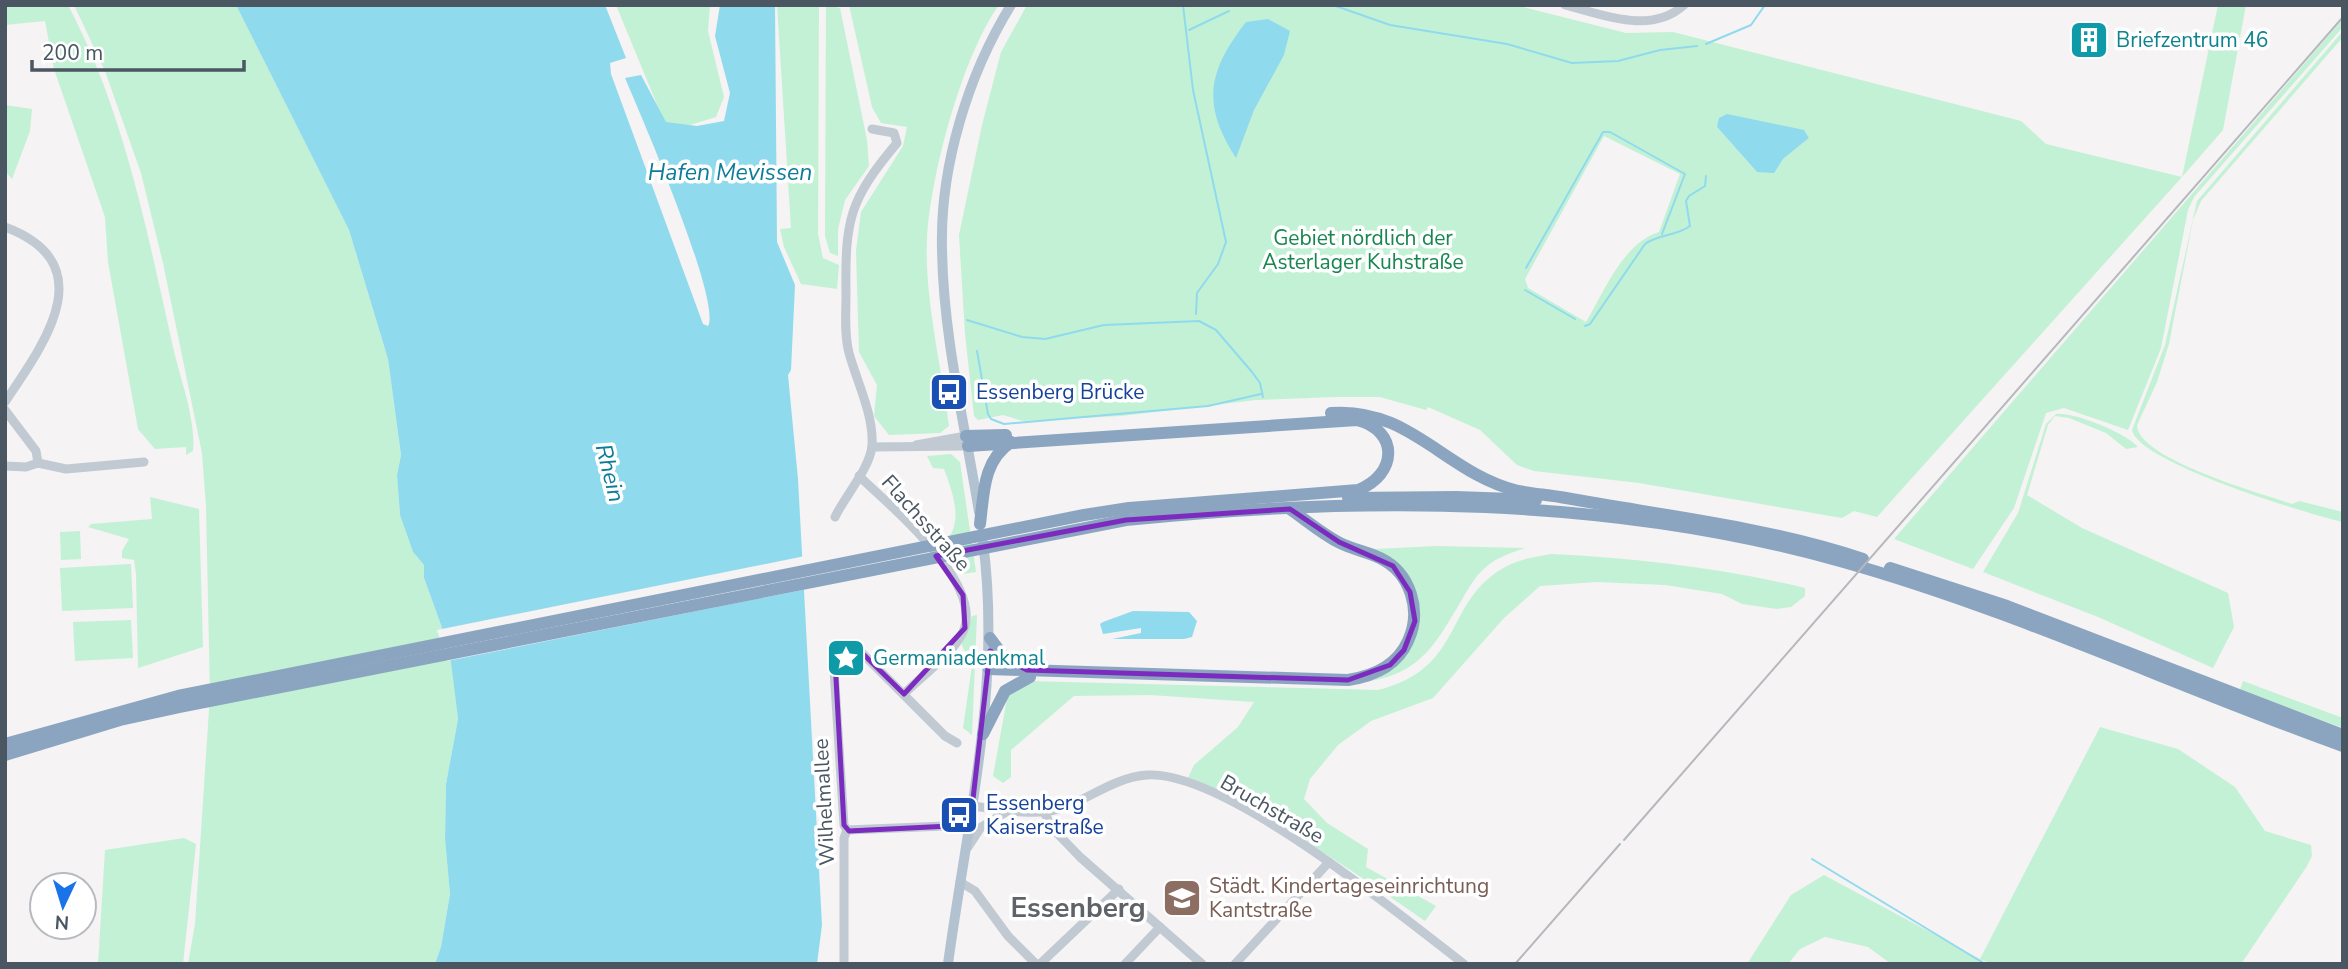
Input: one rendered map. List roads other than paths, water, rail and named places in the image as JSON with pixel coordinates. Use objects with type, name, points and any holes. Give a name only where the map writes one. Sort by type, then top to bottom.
[{"type":"highway","points":[[967,441],[1182,428],[1352,411],[1388,419],[1476,474],[1518,491],[1700,520],[1839,555],[1967,598],[2343,735]]},
{"type":"highway","points":[[5,744],[88,719],[1015,534],[1084,515],[1176,504],[1358,490],[1381,477],[1388,463],[1388,448],[1382,434],[1368,423],[1342,420],[1011,442],[967,441]]},
{"type":"highway","points":[[981,523],[988,469],[997,452],[1011,442]]},
{"type":"highway","points":[[1176,504],[1456,497],[1592,503]]},
{"type":"highway","points":[[1015,534],[1126,520],[1290,509],[1459,506],[1527,509],[1695,529],[1839,555]]},
{"type":"highway","points":[[989,673],[1348,680],[1383,670],[1404,650],[1415,621],[1410,592],[1403,578],[1380,558],[1339,542],[1290,509]]},
{"type":"highway","points":[[1967,598],[2343,746]]},
{"type":"highway","points":[[990,638],[1010,663],[1028,673]]},
{"type":"highway","points":[[984,734],[1005,691],[1028,673]]},
{"type":"highway","points":[[5,755],[179,702]]},
{"type":"main road","points":[[948,964],[984,734],[990,638],[987,569],[945,297],[942,245],[945,202],[966,105],[983,59],[1012,5]]},
{"type":"street","points":[[1565,5],[1619,19],[1650,22],[1676,13],[1684,5]]},
{"type":"street","points":[[835,517],[872,447],[870,425],[849,351],[845,263],[849,219],[860,191],[897,139],[890,131],[872,129]]},
{"type":"street","points":[[5,227],[24,234],[48,254],[59,293],[57,312],[47,339],[5,402]]},
{"type":"street","points":[[5,410],[36,452],[38,463]]},
{"type":"street","points":[[872,447],[907,447],[967,441]]},
{"type":"street","points":[[5,466],[26,467],[38,463],[66,469],[144,462]]},
{"type":"street","name":"Flachsstraße","points":[[859,476],[950,572],[963,595],[967,616],[960,637],[904,694]]},
{"type":"street","name":"Wilhelmallee","points":[[844,964],[844,838],[847,830],[844,825],[834,670],[839,653],[852,648],[864,654],[904,694]]},
{"type":"street","points":[[904,694],[945,736],[957,743]]},
{"type":"street","name":"Bruchstraße","points":[[1041,812],[1066,807],[1122,780],[1160,776],[1197,786],[1243,808],[1329,862],[1464,964]]},
{"type":"street","points":[[973,806],[1041,812],[1053,829],[1202,964]]},
{"type":"street","points":[[967,848],[981,827],[1010,810]]},
{"type":"street","points":[[847,830],[970,825]]},
{"type":"street","points":[[1235,964],[1329,862]]},
{"type":"street","points":[[960,882],[975,891],[995,921],[1038,964],[1119,889]]},
{"type":"street","points":[[1125,964],[1160,927]]},
{"type":"water","points":[[236,5],[605,5],[626,58],[610,63],[611,74],[703,324],[708,326],[709,310],[692,246],[625,78],[641,75],[666,122],[697,126],[724,121],[730,93],[715,36],[720,5],[775,5],[777,242],[795,285],[791,370],[788,375],[798,479],[822,925],[817,964],[435,964],[441,947],[450,894],[445,839],[446,784],[458,719],[449,647],[424,578],[424,565],[413,552],[400,515],[397,475],[401,455],[388,359],[349,230]]},
{"type":"water","points":[[1268,19],[1290,31],[1284,55],[1254,110],[1236,158],[1217,121],[1214,88],[1217,72],[1223,56],[1246,22]]},
{"type":"water","points":[[1727,114],[1804,130],[1809,138],[1783,159],[1774,173],[1757,172],[1717,127],[1719,118]]},
{"type":"water","points":[[1133,611],[1189,612],[1197,621],[1192,637],[1184,639],[1112,639],[1141,633],[1141,628],[1103,634],[1100,624]]},
{"type":"waterway","points":[[1183,5],[1193,90],[1226,242],[1218,264],[1197,293],[1196,314]]},
{"type":"waterway","points":[[1333,5],[1390,25],[1507,44],[1572,63],[1618,61],[1660,50],[1697,46]]},
{"type":"waterway","points":[[1706,44],[1751,25],[1765,5]]},
{"type":"waterway","points":[[1189,30],[1229,11]]},
{"type":"waterway","points":[[1526,268],[1603,132],[1610,132],[1685,174],[1662,234]]},
{"type":"waterway","points":[[1585,326],[1590,324],[1645,244],[1690,226],[1686,201],[1705,186],[1706,176]]},
{"type":"waterway","points":[[1525,290],[1575,319]]},
{"type":"waterway","points":[[967,320],[1022,337],[1045,339],[1104,325],[1199,321],[1216,330],[1252,372],[1260,383],[1263,397]]},
{"type":"waterway","points":[[977,351],[988,414],[991,419],[1004,424],[1208,406],[1261,394]]},
{"type":"waterway","points":[[1812,859],[1985,964]]},
{"type":"railway","points":[[1624,840],[2343,17]]},
{"type":"railway","points":[[1515,964],[1620,844]]},
{"type":"place","name":"Briefzentrum 46","points":[[2089,40]]},
{"type":"place","name":"Essenberg Brücke","points":[[949,392]]},
{"type":"place","name":"Germaniadenkmal","points":[[846,658]]},
{"type":"place","name":"Essenberg Kaiserstraße","points":[[959,815]]},
{"type":"place","name":"Städt. Kindertageseinrichtung Kantstraße","points":[[1182,898]]},
{"type":"district","name":"Essenberg","points":[[1078,908]]},
{"type":"water label","name":"Hafen Mevissen","points":[[730,172]]},
{"type":"water label","name":"Rhein","points":[[610,473]]},
{"type":"park label","name":"Gebiet nördlich der Asterlager Kuhstraße","points":[[1363,250]]}]
